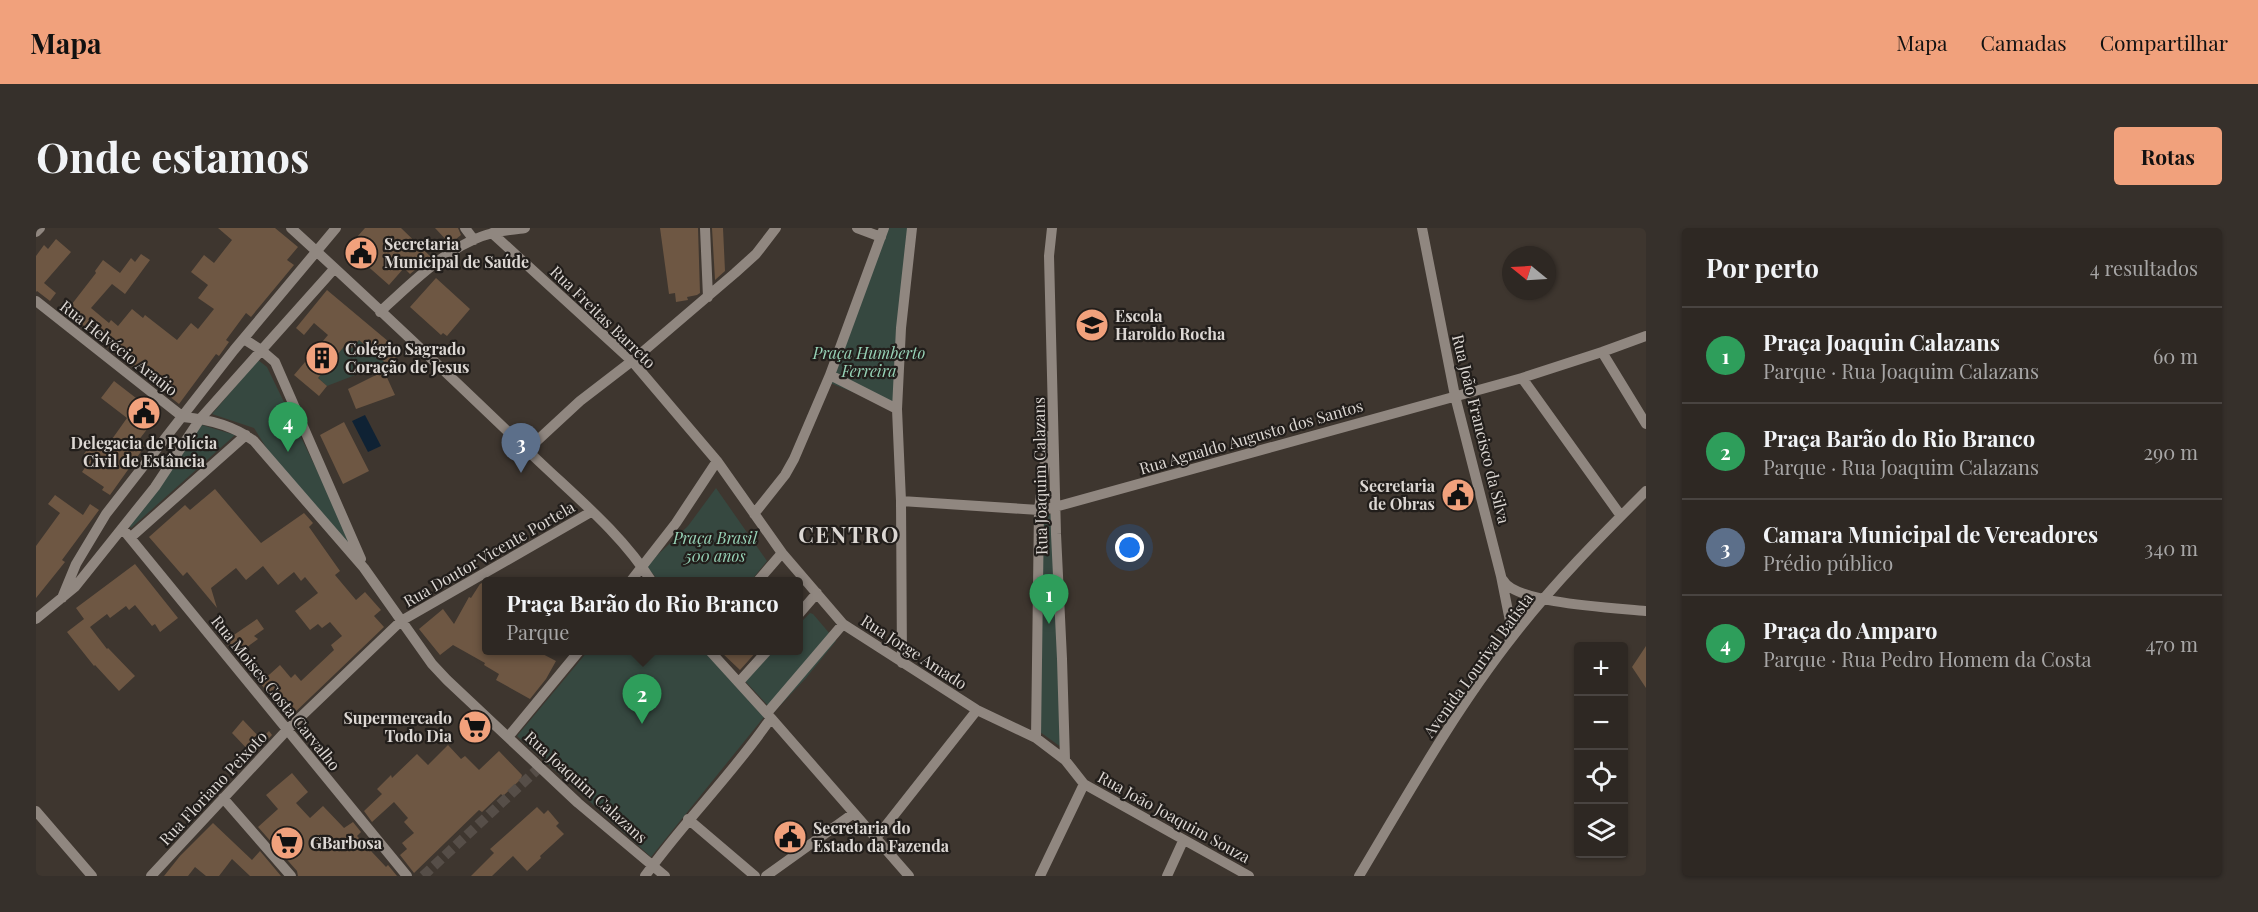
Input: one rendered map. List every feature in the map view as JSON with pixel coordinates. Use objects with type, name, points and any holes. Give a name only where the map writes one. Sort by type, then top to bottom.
[{"type":"street","points":[[36,232],[40,228]]},
{"type":"street","points":[[291,228],[445,371],[591,512],[642,564],[649,577]]},
{"type":"street","points":[[62,598],[76,564],[102,521],[244,339],[336,228]]},
{"type":"street","points":[[465,228],[474,240]]},
{"type":"street","points":[[380,312],[436,263],[474,240],[492,233],[525,228]]},
{"type":"street","points":[[705,228],[708,297]]},
{"type":"street","points":[[527,450],[580,401],[708,297],[756,254],[776,228]]},
{"type":"street","points":[[754,514],[780,482],[794,459],[830,375],[883,233],[857,228]]},
{"type":"street","points":[[902,663],[901,501],[897,409],[902,316],[912,228]]},
{"type":"street","name":"Rua Joaquim Calazans","points":[[1052,228],[1049,256],[1055,507],[1065,760]]},
{"type":"street","name":"Rua João Francisco da Silva","points":[[1422,228],[1455,396],[1502,576],[1513,636]]},
{"type":"street","name":"Rua Freitas Barreto","points":[[492,233],[632,361],[717,461],[754,514]]},
{"type":"street","points":[[36,619],[75,587],[155,487],[200,419],[334,269]]},
{"type":"street","name":"Rua Helvécio Araújo","points":[[36,302],[183,417]]},
{"type":"street","name":"Rua Agnaldo Augusto dos Santos","points":[[901,501],[1039,510],[1055,507],[1522,378],[1646,336]]},
{"type":"street","points":[[244,339],[274,362],[363,568]]},
{"type":"street","points":[[1602,352],[1646,424]]},
{"type":"street","points":[[830,375],[897,409]]},
{"type":"street","points":[[1522,378],[1621,516]]},
{"type":"street","points":[[1036,738],[1039,510],[1053,406]]},
{"type":"street","points":[[183,417],[200,419],[246,435],[267,454],[363,568],[432,663],[459,692],[508,737]]},
{"type":"street","points":[[130,538],[246,435]]},
{"type":"street","points":[[633,577],[676,523],[717,461]]},
{"type":"street","name":"Avenida Lourival Batista","points":[[1359,876],[1441,739],[1513,636],[1543,600],[1646,490]]},
{"type":"street","name":"Rua Doutor Vicente Portela","points":[[401,621],[591,512]]},
{"type":"street","name":"Rua Jorge Amado","points":[[754,514],[782,553],[843,624],[977,710],[1036,738],[1065,760],[1084,784]]},
{"type":"street","name":"Rua Moises Costa Carvalho","points":[[122,528],[407,876]]},
{"type":"street","points":[[761,577],[782,553]]},
{"type":"street","points":[[1502,576],[1504,584],[1543,600],[1646,611]]},
{"type":"street","points":[[803,609],[817,593]]},
{"type":"street","name":"Rua Floriano Peixoto","points":[[152,876],[287,730],[401,621]]},
{"type":"street","name":"Rua Joaquim Calazans","points":[[577,655],[508,737],[578,803],[652,866],[843,624]]},
{"type":"street","points":[[713,655],[855,813],[891,858],[907,873],[919,876]]},
{"type":"street","points":[[739,682],[764,655]]},
{"type":"street","points":[[876,838],[977,710]]},
{"type":"street","points":[[1040,876],[1084,784]]},
{"type":"street","name":"Rua João Joaquim Souza","points":[[1084,784],[1249,876]]},
{"type":"street","points":[[223,798],[291,876]]},
{"type":"street","points":[[36,811],[92,876]]},
{"type":"street","points":[[766,876],[855,813]]},
{"type":"street","points":[[688,819],[755,876]]},
{"type":"street","points":[[1167,876],[1183,841]]},
{"type":"street","points":[[645,876],[652,866],[665,876]]},
{"type":"green space","name":"Praça Humberto Ferreira","points":[[886,228],[913,228],[898,410],[825,381]]},
{"type":"green space","points":[[359,340],[386,363],[327,386],[318,378],[347,343],[352,348]]},
{"type":"green space","points":[[258,360],[267,367],[360,559],[284,476],[254,428],[212,414]]},
{"type":"green space","points":[[202,425],[235,435],[131,528],[129,525]]},
{"type":"green space","name":"Praça Brasil 500 anos","points":[[716,488],[767,561],[754,577],[656,577],[646,566],[688,526]]},
{"type":"green space","points":[[1052,514],[1061,747],[1040,732],[1043,516]]},
{"type":"green space","points":[[810,613],[813,614],[836,641],[774,712],[745,681],[769,655],[803,655],[803,620]]},
{"type":"green space","points":[[585,655],[708,655],[764,717],[651,857],[517,736]]},
{"type":"water","points":[[365,415],[381,446],[368,452],[352,421]]},
{"type":"building","points":[[218,228],[275,228],[298,247],[287,260],[294,265],[251,317],[246,313],[226,340],[229,342],[219,356],[216,354],[179,404],[65,313],[96,273],[95,271],[103,260],[120,273],[131,258],[135,262],[141,254],[150,260],[125,294],[112,284],[91,308],[109,323],[111,320],[118,326],[132,309],[143,318],[145,315],[177,340],[191,323],[198,329],[214,309],[198,298],[208,285],[191,272],[204,255],[214,263],[232,240]]},
{"type":"building","points":[[365,228],[401,228],[431,257],[410,274],[404,268],[389,285],[347,248]]},
{"type":"building","points":[[435,228],[458,228],[461,235],[450,244]]},
{"type":"building","points":[[660,228],[698,228],[700,293],[687,297],[688,300],[676,302],[675,293],[669,294]]},
{"type":"building","points":[[712,228],[723,228],[725,271],[715,280]]},
{"type":"building","points":[[56,239],[71,252],[44,283],[56,293],[50,301],[36,292],[36,256],[44,245],[48,249]]},
{"type":"building","points":[[436,278],[470,309],[447,336],[443,333],[441,335],[410,307]]},
{"type":"building","name":"Colégio Sagrado Coração de Jesus","points":[[327,290],[401,352],[389,366],[359,340],[352,348],[347,343],[318,378],[327,386],[319,396],[294,375],[328,335],[314,323],[304,335],[296,328]]},
{"type":"building","points":[[384,371],[395,395],[356,409],[348,389]]},
{"type":"building","points":[[114,381],[158,415],[138,441],[145,446],[110,495],[102,490],[104,487],[82,472],[91,459],[84,454],[93,441],[105,449],[127,418],[101,398]]},
{"type":"building","points":[[344,422],[369,471],[343,484],[320,435]]},
{"type":"building","points":[[215,489],[261,543],[304,513],[313,523],[309,527],[340,571],[335,575],[356,600],[365,592],[381,610],[374,616],[384,627],[289,718],[260,683],[280,665],[291,678],[295,674],[301,681],[334,650],[331,645],[342,636],[330,622],[322,628],[318,624],[310,630],[295,611],[318,593],[305,577],[301,581],[294,572],[278,585],[263,566],[246,580],[236,568],[211,588],[217,608],[187,572],[183,576],[149,537],[185,505],[190,510]]},
{"type":"building","points":[[55,495],[83,515],[90,504],[99,510],[62,560],[65,562],[36,598],[36,546],[60,513],[48,504]]},
{"type":"building","points":[[135,564],[178,618],[160,632],[135,605],[129,610],[126,606],[110,618],[107,614],[90,627],[107,649],[135,676],[119,691],[94,666],[67,632],[84,619],[76,608]]},
{"type":"building","points":[[482,583],[482,655],[545,655],[556,661],[546,679],[530,699],[496,680],[499,674],[484,665],[485,663],[453,645],[440,655],[419,629],[443,609],[454,624],[469,597],[471,598]]},
{"type":"building","points":[[257,619],[264,629],[254,636],[258,639],[236,655],[225,641]]},
{"type":"building","points":[[1646,646],[1646,688],[1632,667]]},
{"type":"building","points":[[724,655],[753,655],[740,670]]},
{"type":"building","points":[[243,720],[261,739],[269,731],[272,735],[253,755],[232,733]]},
{"type":"building","points":[[448,745],[461,759],[465,756],[479,770],[499,751],[522,775],[521,779],[482,812],[479,810],[414,873],[400,855],[407,849],[402,843],[414,833],[404,822],[408,818],[394,802],[372,822],[364,811],[382,794],[377,789],[417,754],[428,765]]},
{"type":"building","name":"GBarbosa","points":[[292,773],[308,792],[296,803],[310,818],[323,806],[344,828],[353,822],[361,832],[357,836],[397,876],[298,876],[297,871],[258,827],[278,809],[266,795]]},
{"type":"building","points":[[537,807],[544,814],[548,810],[559,823],[556,826],[564,834],[527,871],[513,856],[492,876],[471,876],[494,853],[490,849]]},
{"type":"building","points":[[213,823],[252,860],[260,851],[281,876],[250,876],[232,859],[219,876],[206,876],[195,867],[188,876],[164,876],[180,856]]},
{"type":"tunnel","points":[[423,876],[540,767]]},
{"type":"place","name":"Secretaria Municipal de Saúde","points":[[361,253]]},
{"type":"place","name":"Escola Haroldo Rocha","points":[[1092,325]]},
{"type":"place","name":"Colégio Sagrado Coração de Jesus","points":[[322,358]]},
{"type":"place","name":"Delegacia de Polícia Civil de Estância","points":[[144,413]]},
{"type":"place","name":"Praça do Amparo","points":[[288,452]]},
{"type":"place","name":"Camara Municipal de Vereadores","points":[[521,473]]},
{"type":"place","name":"Secretaria de Obras","points":[[1458,495]]},
{"type":"place","name":"Praça Joaquin Calazans","points":[[1049,624]]},
{"type":"place","name":"Praça Barão do Rio Branco","points":[[642,724]]},
{"type":"place","name":"Supermercado Todo Dia","points":[[475,727]]},
{"type":"place","name":"Secretaria do Estado da Fazenda","points":[[790,837]]},
{"type":"place","name":"GBarbosa","points":[[287,843]]},
{"type":"district","name":"CENTRO","points":[[849,535]]}]
